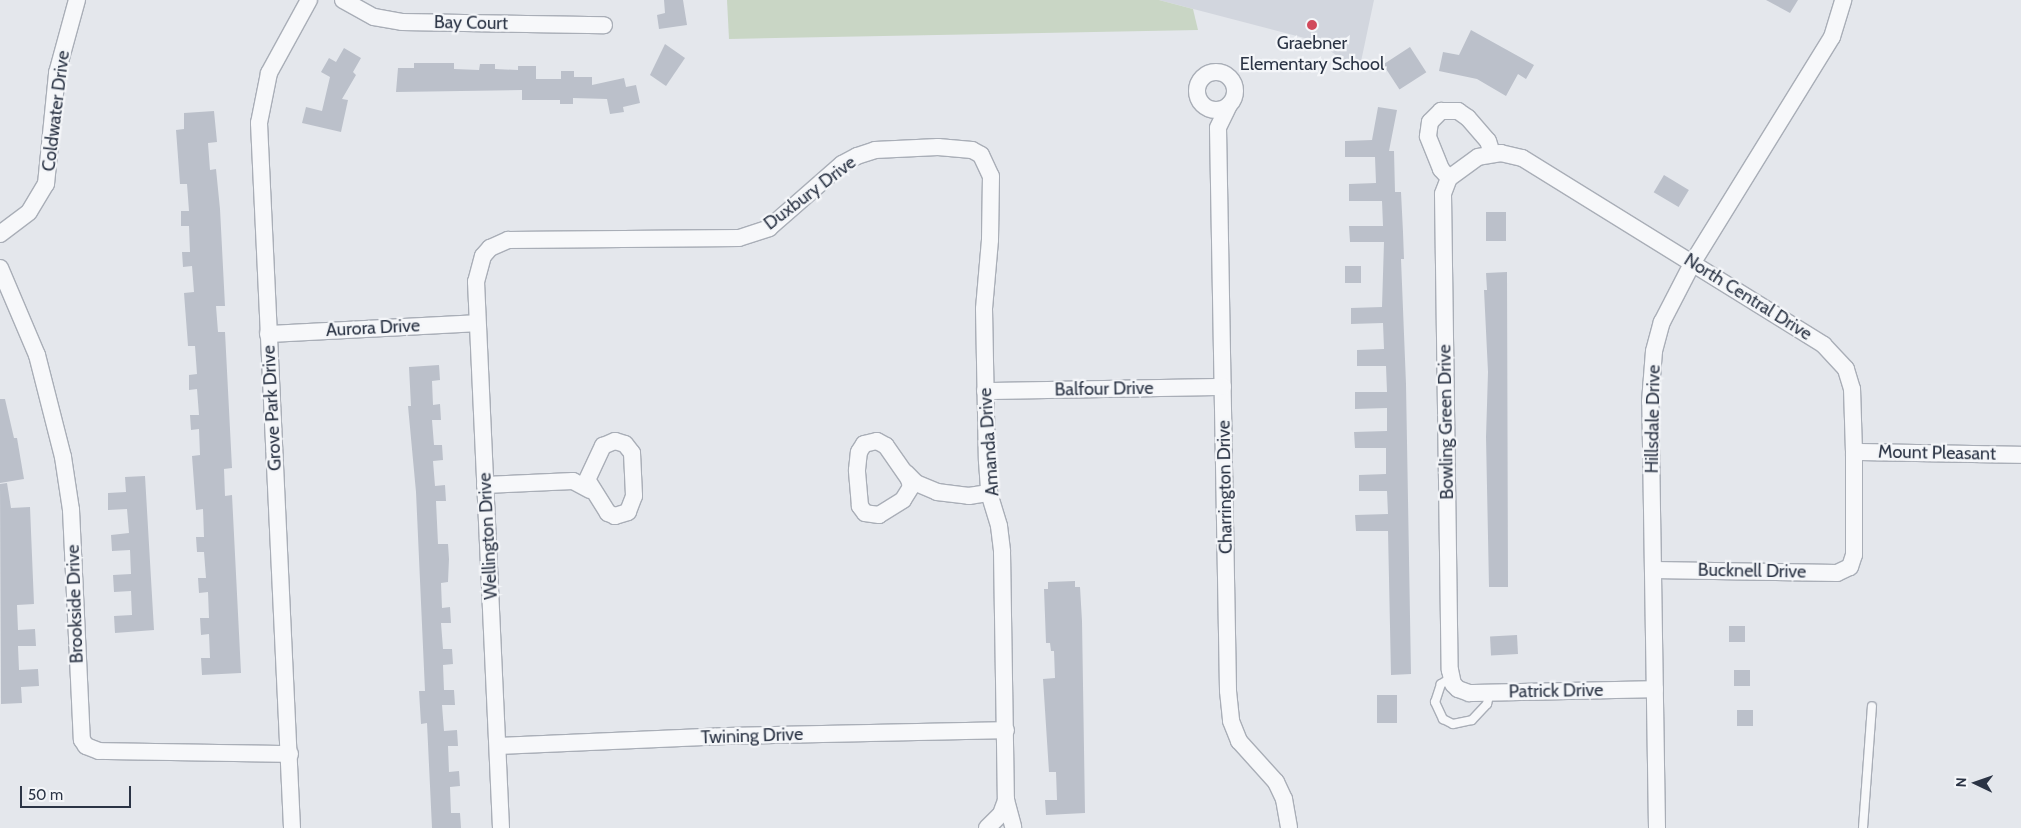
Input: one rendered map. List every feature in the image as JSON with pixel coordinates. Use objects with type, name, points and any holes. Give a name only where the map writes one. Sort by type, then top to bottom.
[{"type":"street","name":"Coldwater Drive","points":[[0,234],[29,212],[46,184],[57,72],[77,0]]},
{"type":"street","name":"Grove Park Drive","points":[[292,828],[290,754],[259,142],[262,98],[274,62],[309,0]]},
{"type":"street","name":"Bay Court","points":[[343,0],[374,17],[402,22],[604,25]]},
{"type":"street","name":"Hillsdale Drive","points":[[1657,828],[1651,373],[1662,322],[1693,262],[1832,37],[1843,0]]},
{"type":"street","name":"Charrington Drive","points":[[1218,128],[1206,107],[1198,98],[1198,86],[1205,75],[1215,71],[1222,72],[1233,80],[1236,93],[1218,128],[1231,721],[1240,741],[1276,782],[1284,799],[1289,828]]},
{"type":"street","points":[[1206,107],[1218,110],[1229,105]]},
{"type":"street","points":[[1441,111],[1458,111],[1468,118],[1488,141],[1492,153],[1468,162],[1448,178],[1441,169],[1428,136],[1430,122],[1441,111]]},
{"type":"street","name":"Duxbury Drive","points":[[490,248],[499,242],[519,239],[739,238],[769,228],[842,164],[857,156],[875,150],[938,147],[964,147],[981,155]]},
{"type":"street","name":"North Central Drive","points":[[1492,153],[1522,158],[1693,262],[1824,345],[1846,369],[1852,389],[1854,452],[1854,555],[1850,567]]},
{"type":"street","name":"Amanda Drive","points":[[981,155],[990,171],[992,189],[984,310],[984,390],[989,493],[999,526],[1002,552],[1006,800]]},
{"type":"street","name":"Bowling Green Drive","points":[[1448,178],[1443,194],[1454,684]]},
{"type":"street","name":"Wellington Drive","points":[[490,248],[478,268],[477,323],[501,828]]},
{"type":"street","name":"Brookside Drive","points":[[0,268],[37,355],[63,457],[72,510],[82,740],[86,746],[99,751],[290,754]]},
{"type":"street","name":"Aurora Drive","points":[[268,334],[477,323]]},
{"type":"street","name":"Balfour Drive","points":[[984,390],[1223,386]]},
{"type":"street","points":[[610,442],[620,442],[629,447],[634,475],[632,508],[622,514],[608,513],[590,490],[587,480],[592,467],[610,442]]},
{"type":"street","points":[[925,488],[885,513],[865,513],[860,506],[859,452],[864,444],[882,442],[906,473],[925,488],[958,496],[989,493]]},
{"type":"street","name":"Mount Pleasant","points":[[1854,452],[2021,456]]},
{"type":"street","points":[[573,481],[592,467]]},
{"type":"street","points":[[903,500],[911,487],[906,473]]},
{"type":"street","points":[[485,484],[573,481],[590,490]]},
{"type":"street","name":"Bucknell Drive","points":[[1654,570],[1837,573],[1850,567]]},
{"type":"street","name":"Patrick Drive","points":[[1454,684],[1490,692],[1655,690]]},
{"type":"street","name":"Twining Drive","points":[[498,746],[736,736],[1006,730]]},
{"type":"street","points":[[989,826],[1001,814],[1006,800]]},
{"type":"street","points":[[1006,800],[1013,828]]},
{"type":"street","points":[[989,826],[1002,822],[1013,828]]},
{"type":"lane","points":[[1454,684],[1441,684],[1435,702],[1443,719],[1453,724],[1472,720],[1487,704],[1490,692]]},
{"type":"lane","points":[[1863,828],[1872,706]]},
{"type":"shaded area","name":"Graebner Elementary School","points":[[1159,0],[1374,0],[1359,71],[1316,41]]},
{"type":"green space","points":[[727,0],[1159,0],[1193,9],[1198,30],[729,39]]},
{"type":"building","points":[[664,0],[683,0],[687,25],[659,29],[657,15],[665,13]]},
{"type":"building","points":[[1766,0],[1798,0],[1790,13]]},
{"type":"building","points":[[1471,30],[1534,65],[1526,79],[1518,74],[1506,96],[1477,79],[1439,71],[1443,52],[1459,55]]},
{"type":"building","points":[[665,44],[685,58],[666,86],[650,75]]},
{"type":"building","points":[[1410,47],[1426,72],[1400,90],[1383,64]]},
{"type":"building","points":[[344,48],[361,58],[353,72],[356,75],[342,99],[348,100],[341,132],[302,123],[306,107],[322,111],[330,77],[321,72],[329,58],[336,62]]},
{"type":"building","points":[[414,63],[454,63],[454,69],[479,70],[480,64],[495,64],[495,69],[518,70],[518,66],[536,66],[536,79],[561,79],[561,71],[574,71],[574,77],[592,77],[592,85],[624,78],[626,87],[636,85],[640,103],[623,107],[624,112],[610,114],[607,99],[573,98],[573,104],[560,104],[560,100],[522,100],[522,90],[396,92],[398,68],[414,68]]},
{"type":"building","points":[[1378,107],[1397,110],[1389,151],[1394,151],[1395,192],[1401,192],[1404,259],[1401,259],[1406,384],[1411,674],[1391,675],[1388,531],[1356,531],[1355,515],[1388,514],[1387,491],[1359,491],[1359,475],[1386,474],[1386,448],[1355,448],[1354,432],[1387,431],[1387,408],[1355,409],[1355,392],[1387,392],[1386,366],[1357,366],[1357,350],[1384,349],[1383,323],[1351,324],[1351,308],[1382,307],[1384,242],[1350,242],[1349,226],[1383,226],[1382,201],[1349,201],[1349,184],[1376,183],[1375,157],[1345,157],[1345,141],[1372,140]]},
{"type":"building","points":[[214,111],[217,142],[208,143],[210,170],[216,169],[220,209],[225,306],[216,306],[218,332],[225,332],[232,468],[224,469],[225,496],[232,495],[241,673],[202,675],[201,658],[210,658],[209,634],[201,635],[200,618],[209,618],[208,592],[199,593],[198,578],[206,578],[204,552],[197,552],[196,537],[204,537],[203,509],[196,510],[192,456],[200,455],[199,429],[191,430],[190,415],[199,415],[197,389],[189,390],[189,375],[197,374],[195,346],[188,346],[184,293],[194,292],[192,266],[183,267],[182,252],[190,252],[189,226],[181,226],[181,211],[189,211],[187,184],[180,184],[176,130],[184,129],[184,113]]},
{"type":"building","points":[[1664,175],[1689,190],[1679,207],[1654,192]]},
{"type":"building","points":[[1486,212],[1506,212],[1506,241],[1486,241]]},
{"type":"building","points":[[1345,266],[1361,266],[1361,283],[1345,283]]},
{"type":"building","points":[[1507,272],[1508,587],[1489,587],[1486,437],[1488,372],[1484,290],[1487,290],[1486,273]]},
{"type":"building","points":[[439,365],[440,380],[432,381],[433,405],[440,404],[441,420],[432,420],[434,445],[442,445],[443,460],[433,461],[435,486],[445,485],[446,501],[436,501],[438,544],[448,544],[449,559],[448,582],[441,583],[442,608],[450,607],[451,623],[441,623],[443,649],[452,649],[453,664],[443,665],[444,690],[454,690],[455,705],[442,705],[444,731],[457,730],[458,746],[448,746],[449,772],[459,771],[460,786],[450,787],[451,813],[460,813],[461,828],[432,828],[427,723],[421,724],[419,691],[425,691],[416,492],[408,406],[411,406],[409,367]]},
{"type":"building","points":[[0,399],[5,399],[14,438],[17,438],[24,479],[0,483]]},
{"type":"building","points":[[145,476],[154,630],[115,633],[114,616],[132,615],[131,591],[114,592],[113,575],[131,574],[130,550],[112,551],[111,535],[129,533],[127,509],[108,510],[108,493],[126,492],[125,477]]},
{"type":"building","points":[[7,483],[11,508],[30,507],[34,604],[17,605],[18,630],[35,629],[36,646],[18,646],[19,670],[38,669],[39,686],[21,687],[22,703],[1,704],[0,484]]},
{"type":"building","points":[[1075,581],[1075,587],[1080,587],[1082,621],[1085,813],[1046,815],[1045,800],[1057,800],[1056,772],[1049,772],[1043,679],[1055,678],[1054,651],[1051,651],[1050,643],[1046,643],[1044,589],[1048,589],[1048,582]]},
{"type":"building","points":[[1729,626],[1745,626],[1745,642],[1729,642]]},
{"type":"building","points":[[1517,635],[1518,654],[1491,655],[1490,636]]},
{"type":"building","points":[[1734,670],[1750,670],[1750,686],[1734,686]]},
{"type":"building","points":[[1377,695],[1397,695],[1397,723],[1377,723]]},
{"type":"building","points":[[1737,710],[1753,710],[1753,726],[1737,726]]},
{"type":"place","name":"Graebner Elementary School","points":[[1312,25]]}]
